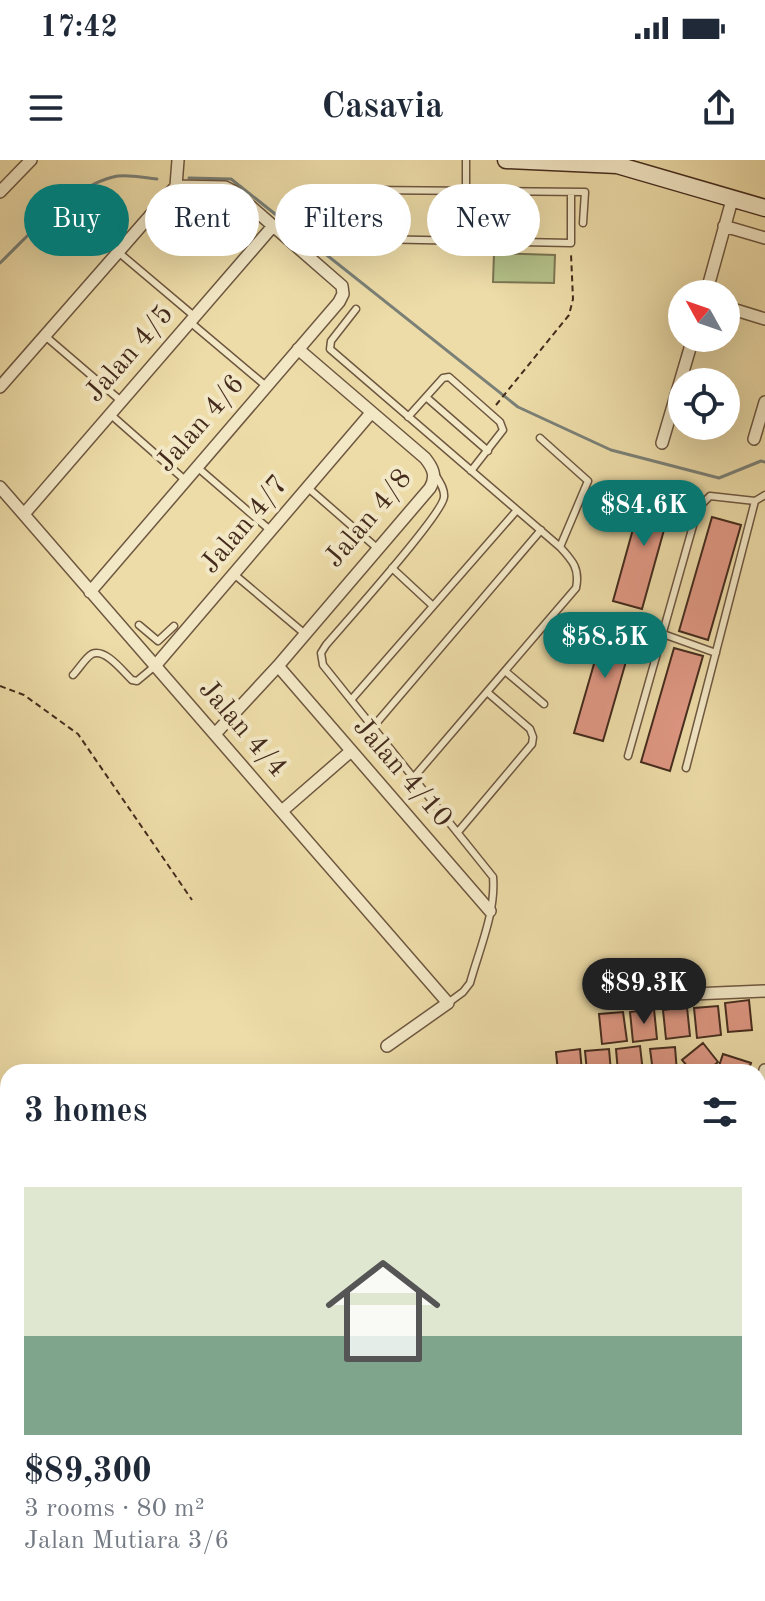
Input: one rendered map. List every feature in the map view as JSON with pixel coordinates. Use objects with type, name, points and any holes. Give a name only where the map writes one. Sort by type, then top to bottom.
[{"type":"street","points":[[0,192],[31,160]]},
{"type":"street","points":[[176,184],[178,160]]},
{"type":"street","points":[[506,160],[617,165],[765,208]]},
{"type":"street","points":[[710,280],[732,200]]},
{"type":"street","points":[[259,215],[273,226]]},
{"type":"street","points":[[129,238],[145,220]]},
{"type":"street","name":"Jalan 4/6","points":[[90,592],[343,294],[342,286],[273,226]]},
{"type":"street","name":"Jalan 4/5","points":[[24,514],[273,226]]},
{"type":"street","points":[[724,226],[765,238]]},
{"type":"street","points":[[0,387],[113,256]]},
{"type":"street","points":[[740,311],[765,319]]},
{"type":"street","name":"Jalan 4/8","points":[[215,734],[278,666],[430,488],[434,474],[425,458],[298,349]]},
{"type":"street","points":[[662,443],[689,352]]},
{"type":"street","points":[[754,439],[765,402]]},
{"type":"street","name":"Jalan 4/7","points":[[155,666],[171,639],[235,575],[371,413]]},
{"type":"street","name":"Jalan 4/4","points":[[0,487],[448,1003]]},
{"type":"street","name":"Jalan 4/10","points":[[278,666],[490,911]]},
{"type":"street","points":[[282,811],[351,751]]},
{"type":"street","points":[[607,1000],[765,991]]},
{"type":"street","points":[[387,1046],[448,1003]]},
{"type":"lane","points":[[466,160],[466,184]]},
{"type":"lane","points":[[427,191],[367,190],[362,196],[364,233],[372,239],[427,241]]},
{"type":"lane","points":[[540,192],[585,192],[583,223]]},
{"type":"lane","points":[[540,243],[571,243],[571,193]]},
{"type":"lane","points":[[123,256],[266,386]]},
{"type":"lane","points":[[356,309],[331,341],[330,349],[560,547],[572,559],[579,573],[576,588],[414,777]]},
{"type":"lane","points":[[44,335],[121,401]]},
{"type":"lane","points":[[408,417],[443,378],[449,377],[490,412],[503,430],[471,471]]},
{"type":"lane","points":[[426,397],[488,451]]},
{"type":"lane","points":[[110,414],[185,480]]},
{"type":"lane","points":[[540,438],[588,481],[560,547]]},
{"type":"lane","points":[[197,467],[272,531]]},
{"type":"lane","points":[[434,474],[443,489],[442,504],[321,653],[323,665],[493,877],[490,911],[470,983],[448,1003]]},
{"type":"lane","points":[[307,487],[377,548]]},
{"type":"lane","points":[[628,756],[698,508],[710,496],[755,501],[765,495]]},
{"type":"lane","points":[[686,768],[755,501]]},
{"type":"lane","points":[[351,700],[517,510]]},
{"type":"lane","points":[[373,727],[541,530]]},
{"type":"lane","points":[[392,568],[433,606]]},
{"type":"lane","points":[[235,575],[305,634]]},
{"type":"lane","points":[[139,625],[158,641],[171,639],[174,626]]},
{"type":"lane","points":[[663,634],[716,653]]},
{"type":"lane","points":[[73,675],[92,654],[98,653],[107,656],[132,680],[137,681],[155,666]]},
{"type":"lane","points":[[505,671],[544,704]]},
{"type":"lane","points":[[458,832],[532,744],[530,729],[487,692]]},
{"type":"path","points":[[495,407],[569,315],[573,299],[571,243]]},
{"type":"path","points":[[0,686],[24,695],[78,734],[192,900]]},
{"type":"green space","points":[[555,255],[554,283],[493,282],[494,256]]},
{"type":"building","points":[[645,486],[674,494],[642,609],[613,601]]},
{"type":"building","points":[[712,517],[741,525],[708,640],[679,631]]},
{"type":"building","points":[[607,619],[636,627],[603,741],[574,733]]},
{"type":"building","points":[[674,648],[703,656],[670,771],[641,762]]},
{"type":"building","points":[[749,1000],[752,1030],[728,1032],[725,1003]]},
{"type":"building","points":[[718,1006],[721,1035],[697,1038],[694,1008]]},
{"type":"building","points":[[687,1007],[690,1036],[666,1039],[663,1010]]},
{"type":"building","points":[[654,1009],[657,1039],[633,1042],[630,1012]]},
{"type":"building","points":[[623,1012],[627,1041],[602,1044],[599,1014]]},
{"type":"building","points":[[703,1043],[718,1062],[685,1064],[682,1060]]},
{"type":"building","points":[[640,1046],[642,1064],[617,1064],[616,1049]]},
{"type":"building","points":[[675,1047],[676,1064],[652,1064],[650,1049]]},
{"type":"building","points":[[580,1049],[581,1064],[557,1064],[556,1052]]},
{"type":"building","points":[[609,1049],[610,1064],[586,1064],[585,1051]]},
{"type":"building","points":[[723,1054],[751,1063],[751,1064],[720,1064]]},
{"type":"waterway","points":[[0,263],[52,213],[82,191],[118,176],[157,179]]},
{"type":"waterway","points":[[189,178],[231,179],[518,407],[611,450],[719,478],[765,462]]}]
